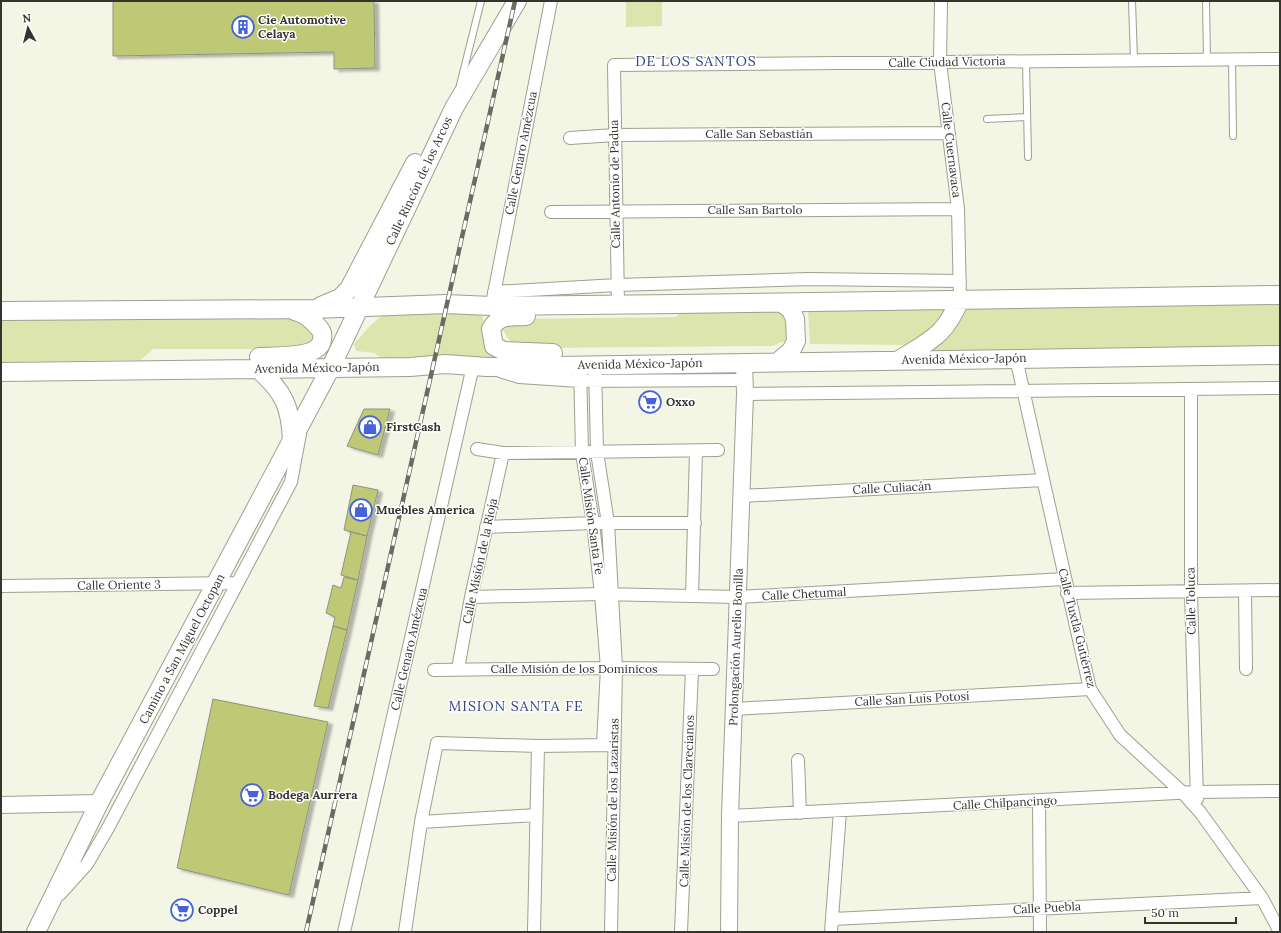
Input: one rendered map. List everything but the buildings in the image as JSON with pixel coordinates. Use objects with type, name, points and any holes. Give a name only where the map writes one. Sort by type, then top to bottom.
[{"type":"main road","name":"Calle Rincón de los Arcos","points":[[331,367],[454,108],[517,1]]},
{"type":"main road","points":[[312,309],[340,298],[349,289],[420,152],[439,140]]},
{"type":"main road","points":[[1,311],[358,308],[446,304],[493,299],[618,304],[678,304],[960,299],[1280,296]]},
{"type":"main road","points":[[899,360],[944,330],[952,318],[960,299]]},
{"type":"main road","points":[[779,361],[791,351],[796,341],[795,319],[791,310],[782,303]]},
{"type":"main road","points":[[675,363],[637,352],[519,353],[504,351],[494,346],[490,329],[495,321],[504,317],[638,312],[678,304]]},
{"type":"main road","points":[[147,370],[183,362],[306,354],[318,348],[322,341],[322,331],[312,319],[298,312],[284,309]]},
{"type":"main road","name":"Avenida México-Japón","points":[[1,372],[410,367],[445,364],[587,373],[675,363],[744,379],[779,361],[1280,355]]},
{"type":"main road","name":"Camino a San Miguel Octopan","points":[[36,932],[99,803],[127,772],[216,584],[331,367]]},
{"type":"main road","points":[[258,369],[275,384],[285,402],[291,421],[292,442]]},
{"type":"street","name":"Calle Genaro Amézcua","points":[[493,299],[551,1]]},
{"type":"street","name":"Calle Cuernavaca","points":[[941,1],[940,62],[958,209],[960,299]]},
{"type":"street","name":"Calle Ciudad Victoria","points":[[614,65],[1280,59]]},
{"type":"street","name":"Calle Antonio de Padua","points":[[614,65],[615,211],[618,304]]},
{"type":"street","name":"Calle San Sebastián","points":[[570,138],[615,135],[949,133]]},
{"type":"street","name":"Calle San Bartolo","points":[[552,212],[958,209]]},
{"type":"street","points":[[493,299],[617,286],[809,279],[960,281]]},
{"type":"street","name":"Calle Tuxtla Gutiérrez","points":[[1016,358],[1067,593],[1090,689],[1120,734],[1183,793],[1200,812],[1262,898],[1280,932]]},
{"type":"street","name":"Calle Genaro Amézcua","points":[[344,932],[480,366]]},
{"type":"street","points":[[587,373],[1024,390],[1280,388]]},
{"type":"street","name":"Calle Misión Santa Fe","points":[[587,373],[596,452],[608,523],[606,594],[611,668]]},
{"type":"street","name":"Calle Misión Santa Fe","points":[[587,373],[582,453],[606,594]]},
{"type":"street","name":"Prolongación Aurelio Bonilla","points":[[729,932],[730,816],[744,379]]},
{"type":"street","name":"Calle Toluca","points":[[1191,389],[1191,591],[1196,792],[1200,812]]},
{"type":"street","points":[[51,904],[87,864],[127,772],[237,583],[292,482],[302,424]]},
{"type":"street","points":[[477,449],[502,453],[718,450]]},
{"type":"street","points":[[692,596],[696,451]]},
{"type":"street","name":"Calle Misión de la Rioja","points":[[458,670],[471,597],[502,453]]},
{"type":"street","name":"Calle Culiacán","points":[[741,496],[1043,480]]},
{"type":"street","points":[[486,527],[593,523],[695,523]]},
{"type":"street","name":"Calle Chetumal","points":[[471,597],[606,594],[738,597],[1064,579]]},
{"type":"street","name":"Calle Oriente 3","points":[[1,586],[237,583]]},
{"type":"street","points":[[1067,593],[1280,590]]},
{"type":"street","points":[[1246,591],[1246,669]]},
{"type":"street","name":"Calle Misión de los Dominicos","points":[[434,670],[611,668],[692,670],[713,669]]},
{"type":"street","name":"Calle Misión de los Lazaristas","points":[[611,668],[609,745],[611,932]]},
{"type":"street","name":"Calle Misión de los Clarecianos","points":[[681,932],[692,670]]},
{"type":"street","name":"Calle San Luis Potosí","points":[[734,709],[1090,689]]},
{"type":"street","points":[[405,932],[421,822],[437,743],[538,746],[609,745]]},
{"type":"street","points":[[534,932],[538,746]]},
{"type":"street","points":[[798,760],[800,813]]},
{"type":"street","name":"Calle Chilpancingo","points":[[730,816],[1196,792],[1280,791]]},
{"type":"street","points":[[1039,801],[1040,932]]},
{"type":"street","points":[[1,805],[99,803]]},
{"type":"street","points":[[831,932],[840,811]]},
{"type":"street","points":[[421,822],[536,815]]},
{"type":"street","name":"Calle Puebla","points":[[832,918],[1262,898]]},
{"type":"lane","points":[[454,108],[481,1]]},
{"type":"lane","points":[[1132,1],[1134,60]]},
{"type":"lane","points":[[1206,1],[1207,60]]},
{"type":"lane","points":[[1232,59],[1233,136]]},
{"type":"lane","points":[[1026,61],[1028,156]]},
{"type":"lane","points":[[986,119],[1027,117]]},
{"type":"green space","points":[[626,1],[662,1],[662,26],[626,27]]},
{"type":"green space","points":[[1280,302],[1280,347],[955,351],[930,350],[965,307]]},
{"type":"green space","points":[[949,306],[941,319],[931,329],[919,338],[905,345],[810,344],[808,309]]},
{"type":"green space","points":[[777,309],[783,312],[785,316],[788,326],[788,334],[785,341],[772,346],[535,348],[511,343],[501,327],[514,319],[676,317],[682,310]]},
{"type":"green space","points":[[482,313],[485,327],[502,357],[383,359],[374,353],[356,351],[354,344],[382,315]]},
{"type":"green space","points":[[290,314],[313,333],[315,342],[305,349],[153,349],[141,360],[1,362],[1,321]]},
{"type":"railway","points":[[306,932],[515,1]]},
{"type":"place","name":"Cie Automotive Celaya","points":[[243,27]]},
{"type":"place","name":"Oxxo","points":[[650,402]]},
{"type":"place","name":"FirstCash","points":[[370,427]]},
{"type":"place","name":"Muebles America","points":[[361,510]]},
{"type":"place","name":"Bodega Aurrera","points":[[252,795]]},
{"type":"place","name":"Coppel","points":[[182,910]]},
{"type":"district","name":"DE LOS SANTOS","points":[[696,61]]},
{"type":"district","name":"MISION SANTA FE","points":[[516,706]]}]
